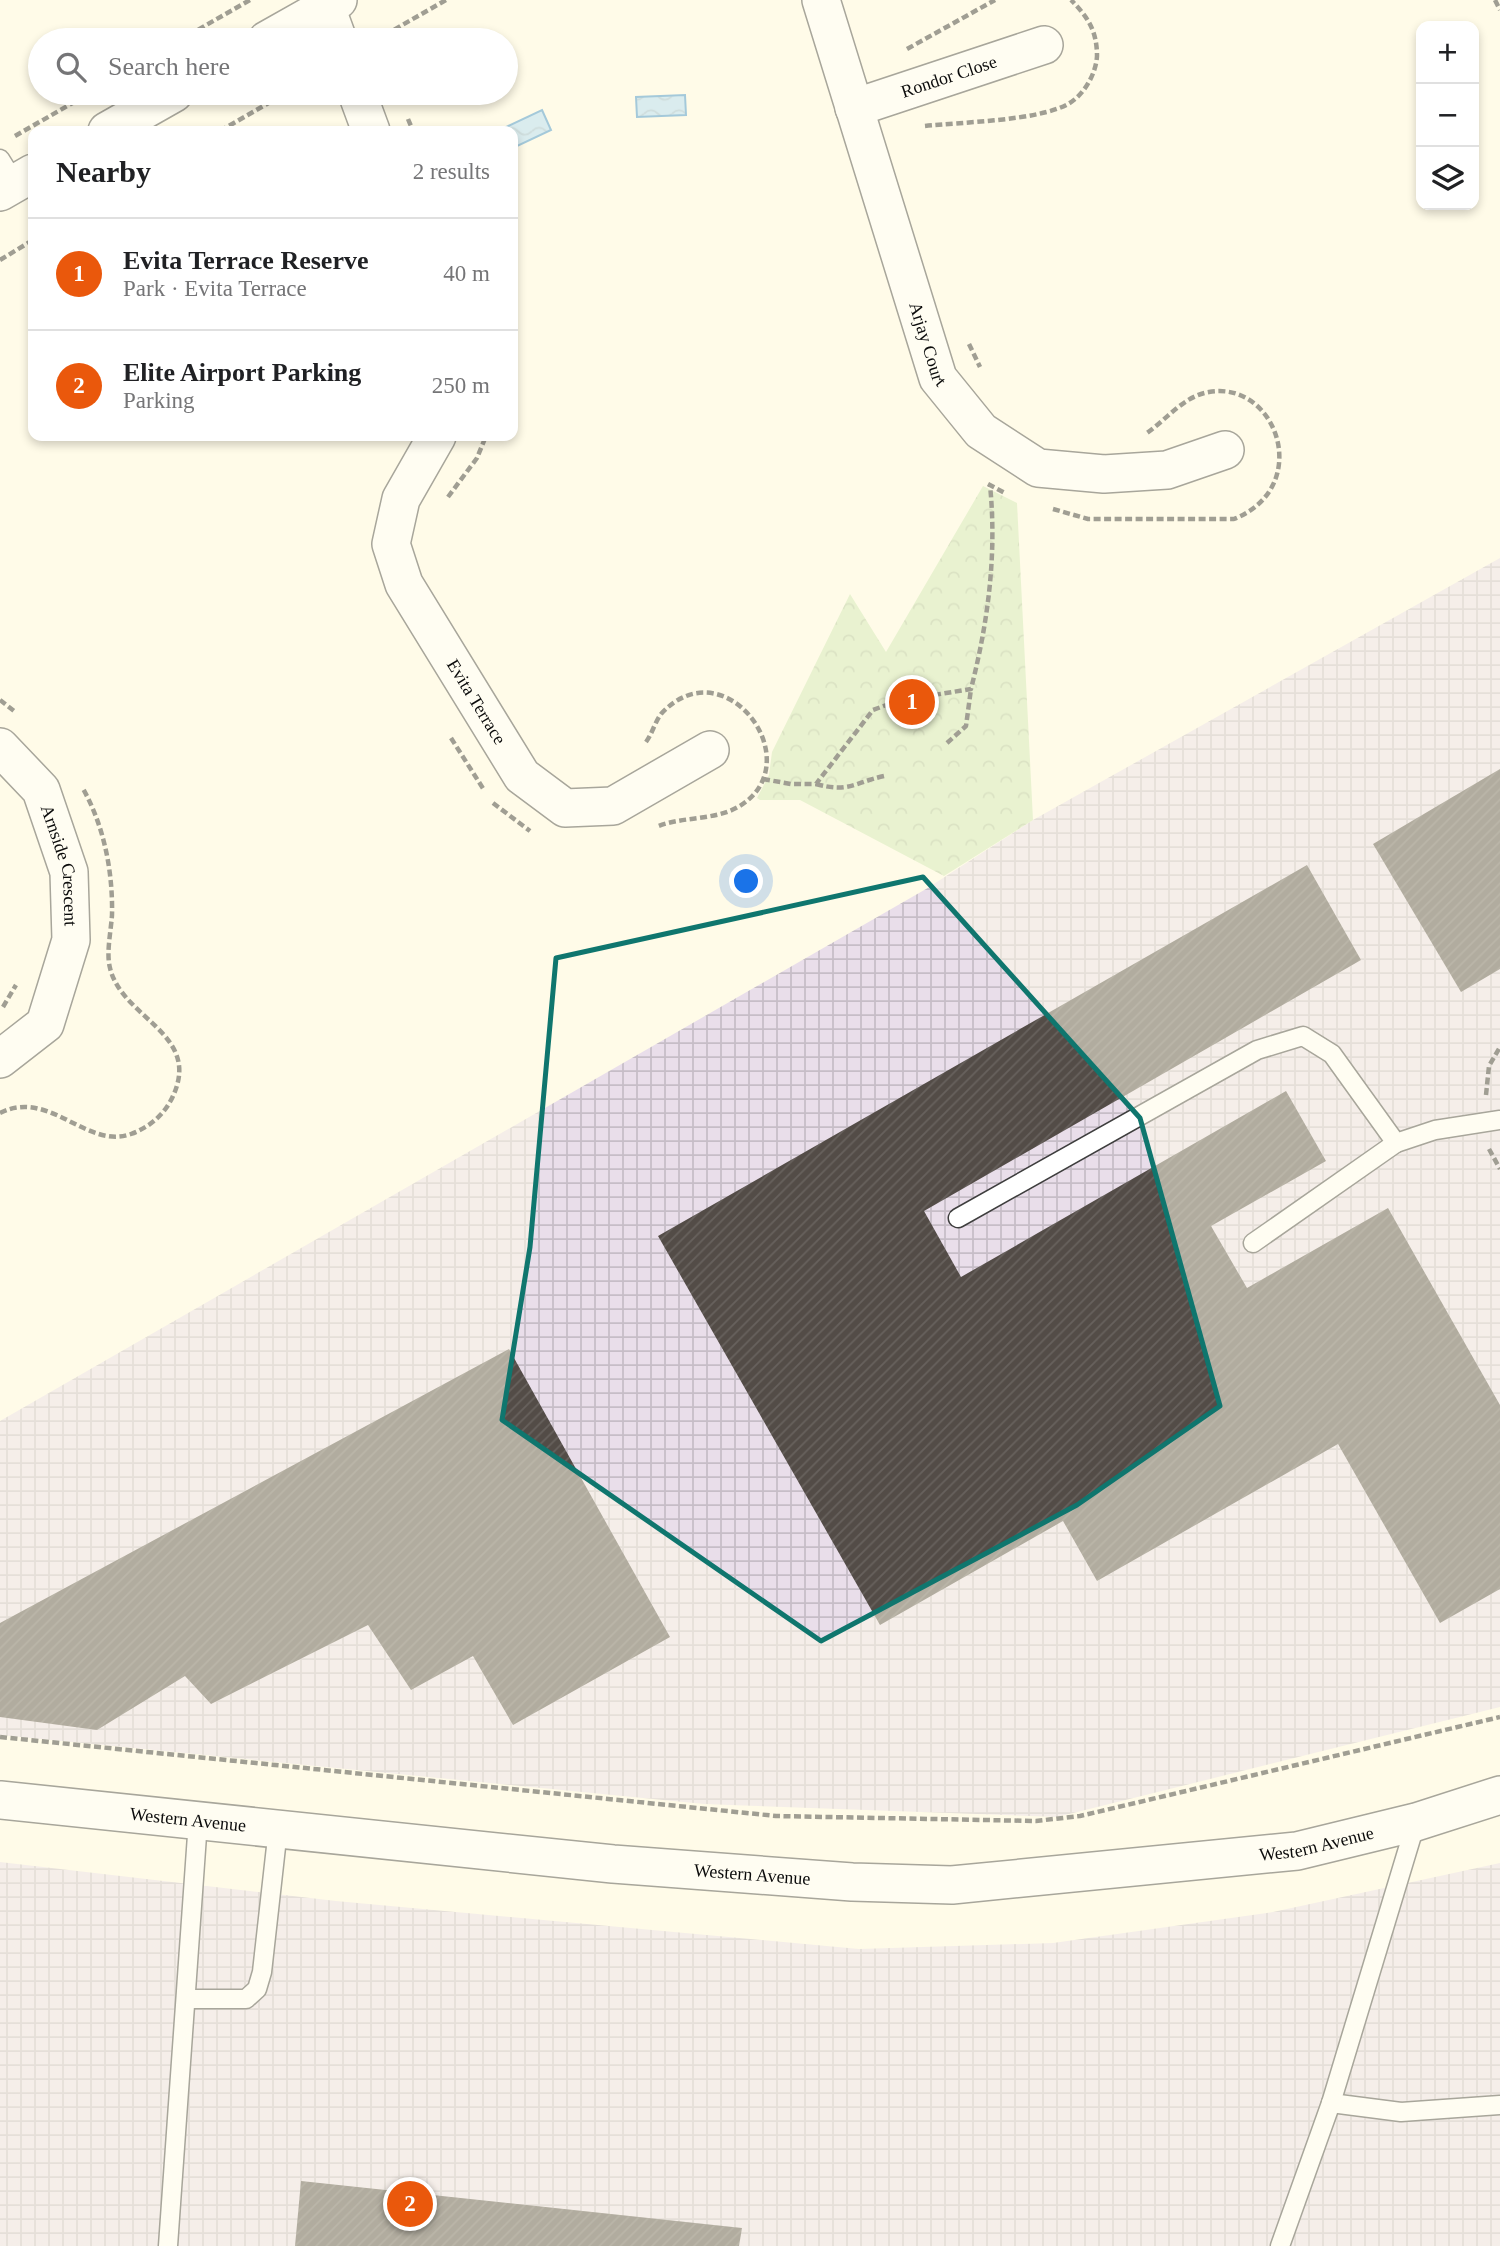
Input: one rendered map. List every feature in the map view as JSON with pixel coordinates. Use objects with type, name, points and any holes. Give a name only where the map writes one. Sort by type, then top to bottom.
[{"type":"street","name":"Arjay Court","points":[[821,0],[938,379],[981,431],[1038,468],[1104,474],[1167,470],[1225,450]]},
{"type":"street","points":[[300,28],[334,16]]},
{"type":"street","name":"Rondor Close","points":[[855,108],[1044,45]]},
{"type":"street","points":[[116,126],[153,105]]},
{"type":"street","points":[[361,105],[369,126]]},
{"type":"street","name":"Evita Terrace","points":[[434,441],[401,499],[391,544],[404,584],[522,776],[565,808],[613,806],[710,750]]},
{"type":"street","name":"Arnside Crescent","points":[[0,747],[41,790],[69,872],[71,940],[45,1024],[0,1059]]},
{"type":"street","name":"Western Avenue","points":[[0,1800],[757,1876],[952,1885],[1297,1851],[1416,1822],[1500,1795]]},
{"type":"lane","points":[[958,1218],[1257,1050],[1303,1036],[1332,1054],[1396,1143]]},
{"type":"lane","points":[[1254,1243],[1396,1143],[1435,1130],[1500,1120]]},
{"type":"lane","points":[[168,2246],[198,1821]]},
{"type":"lane","points":[[1280,2246],[1331,2103],[1416,1822]]},
{"type":"lane","points":[[186,1999],[246,1999],[257,1989],[262,1972],[278,1829]]},
{"type":"lane","points":[[1331,2103],[1402,2112],[1500,2105]]},
{"type":"path","points":[[201,28],[250,0]]},
{"type":"path","points":[[398,28],[446,0]]},
{"type":"path","points":[[904,50],[995,0]]},
{"type":"path","points":[[1495,0],[1500,10]]},
{"type":"path","points":[[32,126],[69,105]]},
{"type":"path","points":[[229,126],[265,105]]},
{"type":"path","points":[[11,138],[28,128]]},
{"type":"path","points":[[0,260],[28,243]]},
{"type":"path","points":[[968,341],[985,377]]},
{"type":"path","points":[[1040,506],[1088,519],[1234,519],[1252,511],[1269,495],[1280,470],[1278,443],[1268,418],[1253,402],[1232,393],[1210,391],[1190,398],[1139,437]]},
{"type":"path","points":[[441,507],[477,458],[484,441]]},
{"type":"path","points":[[981,478],[1007,494]]},
{"type":"path","points":[[947,744],[966,726],[971,689],[986,630],[993,517],[990,485]]},
{"type":"path","points":[[817,784],[873,710],[897,701],[971,689]]},
{"type":"path","points":[[644,746],[660,716],[674,703],[692,694],[728,698],[743,706],[766,743],[763,779],[753,795],[739,806],[720,815],[672,820],[650,830]]},
{"type":"path","points":[[448,732],[497,809],[536,833]]},
{"type":"path","points":[[763,779],[791,784],[817,784],[845,790],[859,782],[884,776]]},
{"type":"path","points":[[0,1010],[21,975]]},
{"type":"path","points":[[0,1737],[776,1816],[1036,1821],[1080,1816],[1500,1717]]},
{"type":"highlighted area","points":[[923,877],[1140,1118],[1220,1406],[1077,1505],[821,1641],[502,1420],[530,1247],[556,958]]},
{"type":"shaded area","points":[[1500,558],[1500,1707],[1057,1817],[704,1804],[0,1735],[0,1421],[926,889],[1033,820]]},
{"type":"shaded area","points":[[0,1862],[336,1901],[859,1949],[1053,1943],[1273,1912],[1500,1863],[1500,2246],[0,2246]]},
{"type":"green space","points":[[983,486],[1017,503],[1033,820],[944,876],[800,800],[757,798],[769,775],[772,752],[850,594],[886,652]]},
{"type":"water","points":[[685,95],[686,115],[637,117],[636,97]]},
{"type":"water","points":[[542,110],[551,130],[518,146],[518,126],[508,126]]},
{"type":"building","points":[[1500,769],[1500,969],[1461,992],[1373,844]]},
{"type":"building","points":[[1307,865],[1361,960],[924,1211],[961,1277],[1286,1091],[1326,1161],[1211,1226],[1247,1288],[1388,1208],[1500,1405],[1500,1589],[1440,1623],[1338,1444],[1097,1581],[1063,1521],[880,1625],[658,1236]]},
{"type":"building","points":[[509,1349],[670,1637],[513,1725],[473,1656],[411,1690],[368,1625],[211,1704],[185,1676],[97,1730],[0,1717],[0,1623]]},
{"type":"building","points":[[301,2181],[742,2228],[739,2246],[295,2246]]},
{"type":"place","name":"Evita Terrace Reserve","points":[[912,702]]},
{"type":"place","name":"Elite Airport Parking","points":[[410,2204]]}]
